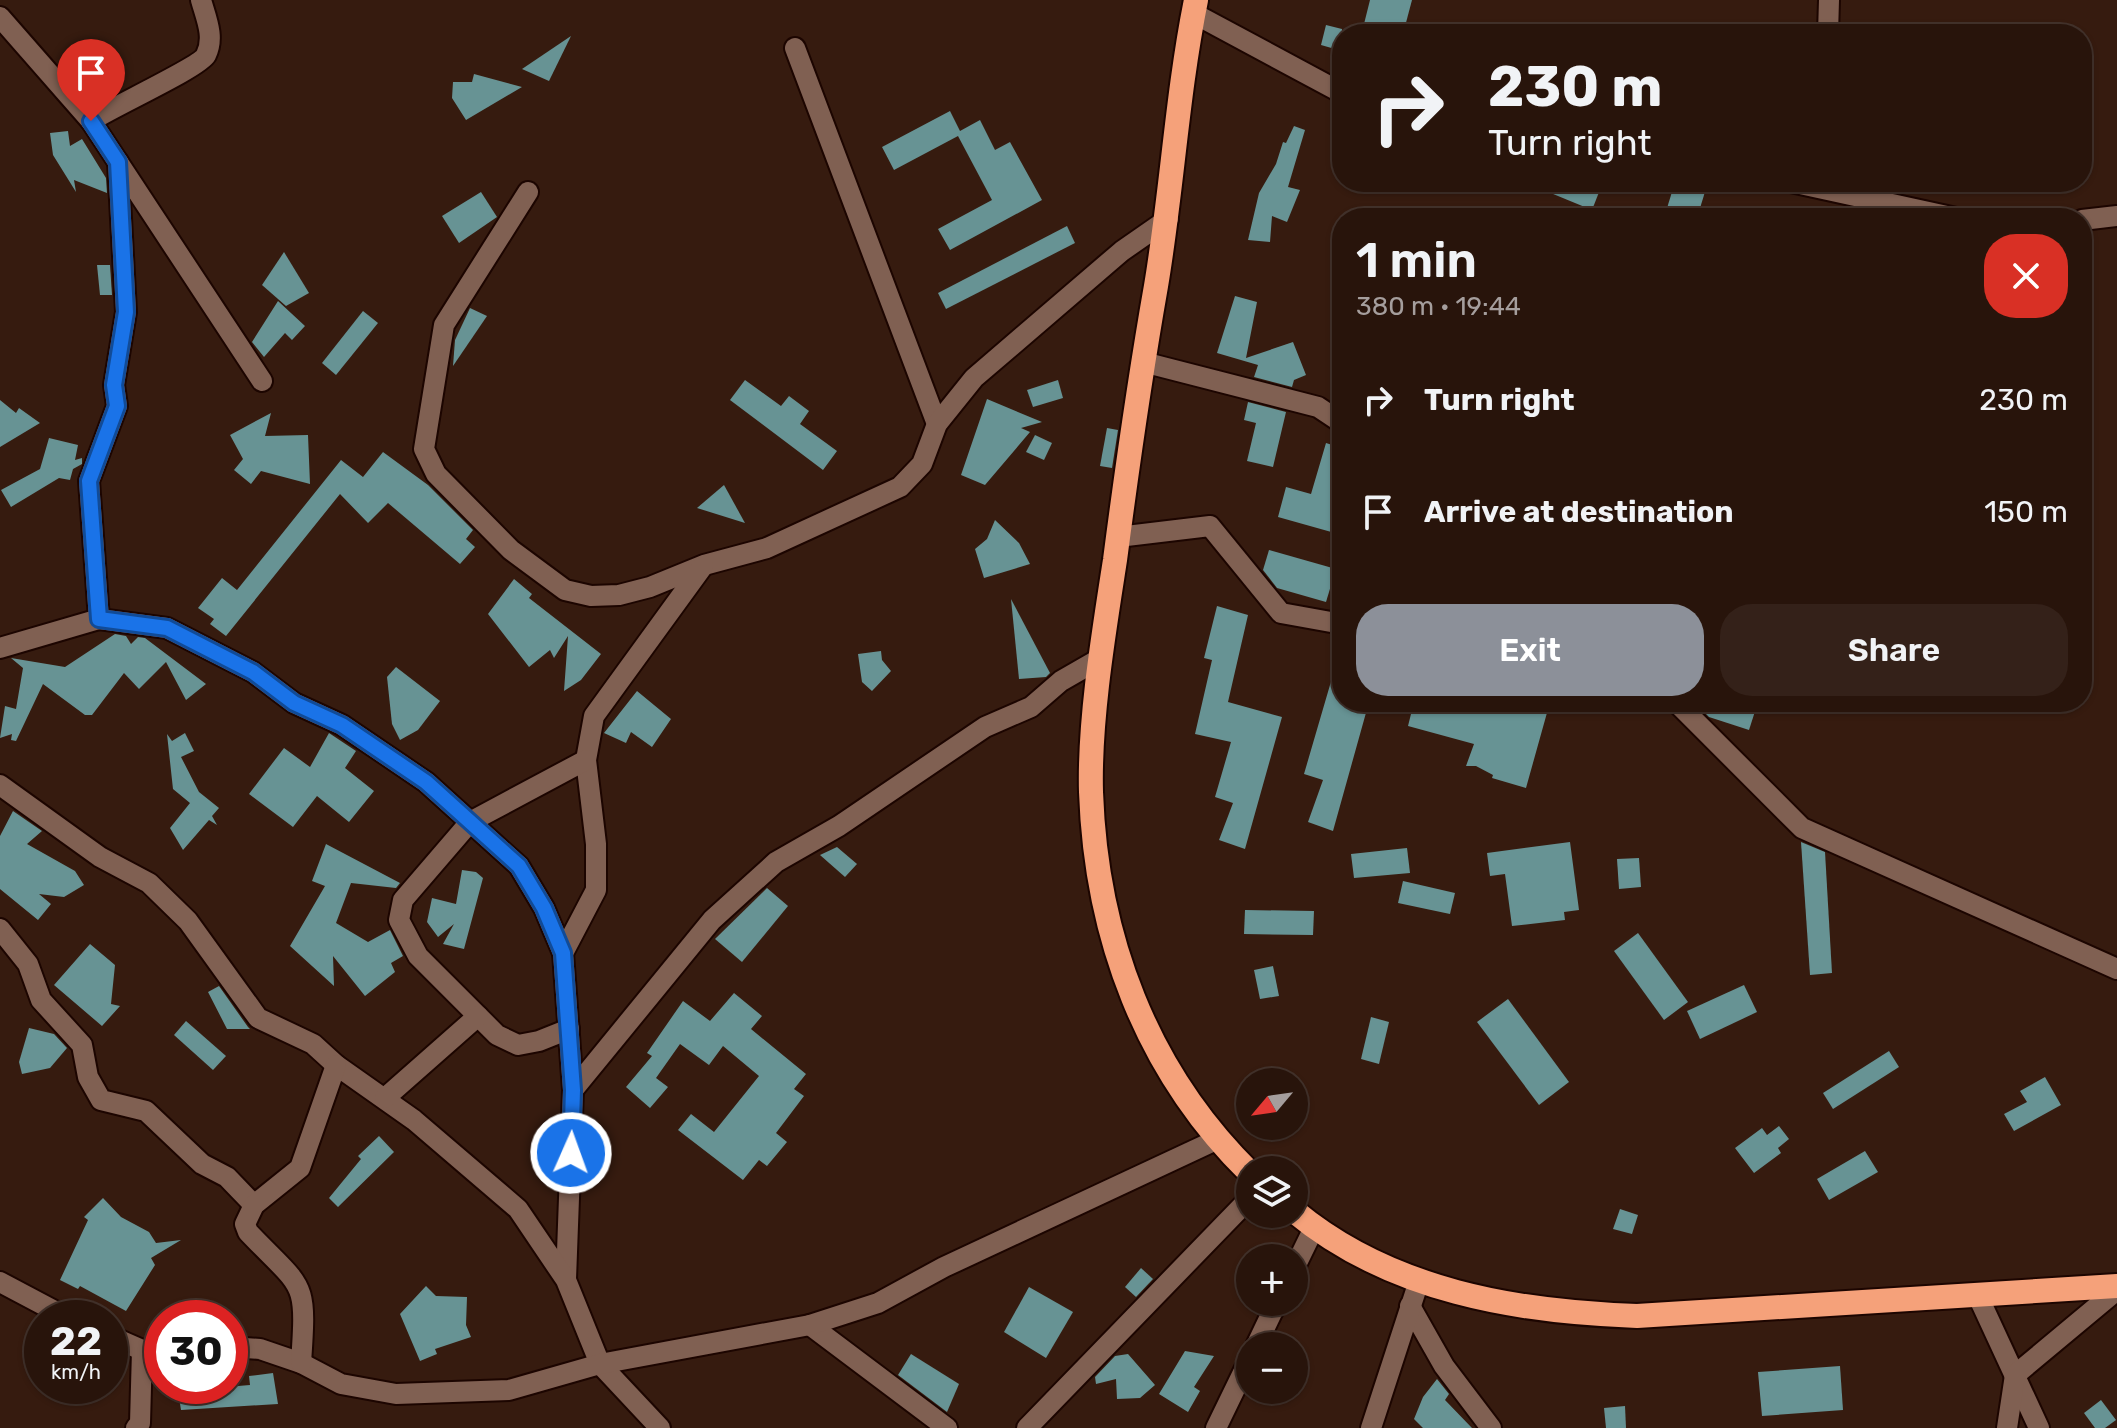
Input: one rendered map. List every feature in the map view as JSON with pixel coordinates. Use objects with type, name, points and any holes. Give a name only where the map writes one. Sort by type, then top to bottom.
[{"type":"highway","points":[[1194,6],[1168,219],[1143,362],[1101,658],[1091,790],[1098,881],[1116,954],[1136,1011],[1160,1056],[1216,1140],[1236,1159]]},
{"type":"highway","points":[[1308,1223],[1419,1281],[1491,1302],[1557,1313],[1637,1316],[2117,1288]]},
{"type":"street","points":[[91,121],[140,91],[188,71],[205,57],[210,33],[201,0]]},
{"type":"street","points":[[1828,24],[1829,0]]},
{"type":"street","points":[[1194,6],[1332,87]]},
{"type":"street","points":[[0,17],[91,121],[262,381]]},
{"type":"street","points":[[795,48],[937,424]]},
{"type":"street","points":[[99,619],[89,481],[117,406],[114,385],[126,312],[118,162]]},
{"type":"street","points":[[528,192],[444,325],[424,449],[436,474],[511,550],[565,590],[591,596],[619,595],[650,587],[704,565],[794,538],[900,487],[922,464],[937,424],[974,378],[1122,251],[1168,219]]},
{"type":"street","points":[[1837,192],[1910,208]]},
{"type":"street","points":[[2092,219],[2117,216]]},
{"type":"street","points":[[1143,362],[1318,407],[1332,416]]},
{"type":"street","points":[[1118,537],[1210,526],[1281,613],[1332,622]]},
{"type":"street","points":[[563,953],[596,890],[596,844],[586,760],[594,716],[604,697],[704,565]]},
{"type":"street","points":[[0,648],[99,619],[167,628],[209,647],[253,672],[294,703],[342,725],[366,741],[426,782],[519,866],[544,908],[563,953],[573,1090],[566,1280]]},
{"type":"street","points":[[573,1090],[712,920],[776,862],[839,826],[985,727],[1031,707],[1061,681],[1101,658]]},
{"type":"street","points":[[1686,712],[1802,828],[2117,969]]},
{"type":"street","points":[[569,1029],[539,1041],[518,1045],[497,1035],[418,956],[399,920],[403,900],[470,822],[586,760]]},
{"type":"street","points":[[0,785],[100,857],[149,883],[188,921],[258,1018],[313,1044],[336,1065],[385,1098],[518,1209],[566,1280],[600,1364],[660,1428]]},
{"type":"street","points":[[0,929],[28,964],[41,1000],[82,1045],[88,1077],[101,1100],[146,1111],[202,1164],[227,1177],[254,1205]]},
{"type":"street","points":[[385,1098],[478,1016]]},
{"type":"street","points":[[301,1363],[303,1298],[288,1270],[248,1232],[248,1214],[254,1205],[300,1168],[336,1065]]},
{"type":"street","points":[[248,1348],[260,1349],[301,1363],[341,1384],[396,1394],[450,1395],[509,1390],[600,1364],[810,1325],[878,1303],[944,1267],[1216,1140]]},
{"type":"street","points":[[1027,1428],[1236,1212]]},
{"type":"street","points":[[1306,1244],[1314,1228]]},
{"type":"street","points":[[1371,1428],[1419,1281]]},
{"type":"street","points":[[0,1282],[34,1300]]},
{"type":"street","points":[[2007,1428],[2015,1375],[2117,1288]]},
{"type":"street","points":[[1977,1294],[2039,1428]]},
{"type":"street","points":[[1410,1306],[1444,1366],[1491,1428]]},
{"type":"street","points":[[810,1325],[947,1428]]},
{"type":"street","points":[[1216,1428],[1236,1387]]},
{"type":"street","points":[[136,1428],[140,1423],[144,1398]]},
{"type":"building","points":[[1370,0],[1412,0],[1406,24],[1364,24]]},
{"type":"building","points":[[1326,25],[1332,26],[1332,48],[1321,45]]},
{"type":"building","points":[[571,36],[549,81],[522,69]]},
{"type":"building","points":[[474,74],[522,87],[466,120],[452,98],[453,82],[472,82]]},
{"type":"building","points":[[950,111],[960,131],[980,120],[995,150],[1010,142],[1042,200],[950,250],[938,229],[992,200],[958,136],[894,170],[882,147]]},
{"type":"building","points":[[1294,126],[1305,130],[1288,187],[1300,190],[1287,222],[1272,216],[1270,242],[1248,240],[1259,193]]},
{"type":"building","points":[[68,131],[70,146],[82,139],[106,178],[107,193],[74,180],[76,192],[53,155],[50,133]]},
{"type":"building","points":[[481,192],[497,217],[459,243],[442,216]]},
{"type":"building","points":[[1548,192],[1599,192],[1593,208]]},
{"type":"building","points":[[1672,192],[1705,192],[1700,208],[1667,208]]},
{"type":"building","points":[[1067,226],[1075,243],[946,309],[938,293]]},
{"type":"building","points":[[284,252],[309,293],[286,306],[262,285]]},
{"type":"building","points":[[97,265],[110,265],[112,295],[100,295]]},
{"type":"building","points":[[1235,296],[1257,302],[1246,358],[1293,342],[1306,375],[1294,380],[1292,387],[1254,377],[1258,365],[1217,353]]},
{"type":"building","points":[[278,301],[305,326],[292,340],[285,333],[264,357],[252,342]]},
{"type":"building","points":[[470,308],[487,316],[453,366],[455,340]]},
{"type":"building","points":[[363,311],[378,323],[336,375],[322,363]]},
{"type":"building","points":[[745,380],[781,406],[789,396],[809,411],[800,424],[837,451],[823,470],[730,400]]},
{"type":"building","points":[[1058,380],[1063,398],[1033,407],[1027,390]]},
{"type":"building","points":[[987,399],[1042,422],[1021,428],[1030,432],[985,485],[961,475]]},
{"type":"building","points":[[0,400],[16,413],[19,408],[40,423],[0,447]]},
{"type":"building","points":[[1248,402],[1286,412],[1273,467],[1247,461],[1256,423],[1244,420]]},
{"type":"building","points":[[271,413],[265,436],[308,435],[310,484],[261,471],[251,484],[234,470],[243,459],[230,435]]},
{"type":"building","points":[[1107,428],[1118,430],[1112,468],[1100,466]]},
{"type":"building","points":[[1035,435],[1052,443],[1044,460],[1026,452]]},
{"type":"building","points":[[49,438],[78,445],[75,460],[82,458],[82,464],[73,469],[70,480],[59,478],[11,507],[1,490],[40,469]]},
{"type":"building","points":[[1326,443],[1332,445],[1332,532],[1278,517],[1286,487],[1311,494]]},
{"type":"building","points":[[383,452],[428,485],[473,530],[466,539],[475,547],[460,564],[388,503],[368,523],[340,494],[226,636],[210,624],[214,619],[198,608],[222,578],[237,590],[341,460],[363,477]]},
{"type":"building","points":[[724,485],[745,523],[697,508]]},
{"type":"building","points":[[995,520],[1019,543],[1030,564],[984,578],[975,549],[987,539]]},
{"type":"building","points":[[1269,550],[1332,568],[1332,582],[1326,602],[1277,588],[1263,570]]},
{"type":"building","points":[[514,579],[532,594],[529,598],[601,654],[581,680],[564,691],[568,636],[554,658],[550,650],[529,667],[488,614]]},
{"type":"building","points":[[1011,599],[1050,673],[1046,677],[1019,679]]},
{"type":"building","points":[[1217,606],[1248,615],[1228,702],[1282,717],[1245,849],[1219,840],[1233,803],[1215,797],[1231,742],[1195,734],[1212,660],[1204,658]]},
{"type":"building","points":[[115,634],[126,636],[131,644],[138,637],[145,638],[206,684],[186,700],[166,662],[139,689],[124,673],[92,715],[85,715],[43,684],[16,741],[11,740],[12,734],[0,738],[5,706],[16,709],[23,668],[11,658],[65,667]]},
{"type":"building","points":[[881,651],[882,660],[891,671],[872,691],[862,682],[858,654]]},
{"type":"building","points":[[396,667],[440,701],[418,730],[400,740],[392,724],[387,677]]},
{"type":"building","points":[[1332,678],[1332,712],[1366,712],[1333,831],[1308,822],[1323,780],[1304,774]]},
{"type":"building","points":[[637,691],[671,719],[652,747],[631,732],[626,743],[604,733]]},
{"type":"building","points":[[1412,712],[1547,712],[1526,788],[1492,778],[1493,775],[1476,766],[1466,766],[1474,744],[1408,726]]},
{"type":"building","points":[[1704,712],[1755,712],[1749,730],[1709,717]]},
{"type":"building","points":[[185,733],[194,751],[181,757],[199,792],[219,808],[212,816],[217,825],[209,820],[183,850],[170,828],[190,803],[173,789],[167,734],[172,741]]},
{"type":"building","points":[[329,733],[356,751],[345,768],[374,791],[349,822],[317,796],[293,827],[249,794],[284,748],[310,767]]},
{"type":"building","points":[[13,811],[42,831],[27,844],[75,871],[84,885],[64,897],[39,894],[51,904],[38,920],[0,889],[0,836]]},
{"type":"building","points":[[1570,842],[1579,910],[1564,912],[1565,920],[1512,926],[1505,874],[1490,876],[1487,853]]},
{"type":"building","points":[[1801,842],[1825,852],[1832,973],[1810,975]]},
{"type":"building","points":[[326,844],[400,883],[396,888],[351,883],[336,923],[368,942],[390,930],[403,956],[391,963],[395,972],[365,996],[333,956],[334,986],[290,946],[325,886],[312,881]]},
{"type":"building","points":[[837,847],[857,864],[845,877],[820,855]]},
{"type":"building","points":[[1407,848],[1410,873],[1354,878],[1351,854]]},
{"type":"building","points":[[1639,858],[1641,887],[1619,889],[1617,859]]},
{"type":"building","points":[[462,870],[476,872],[483,878],[464,949],[443,944],[454,924],[438,937],[427,922],[432,898],[456,904]]},
{"type":"building","points":[[1403,881],[1455,893],[1450,914],[1398,903]]},
{"type":"building","points":[[767,888],[788,906],[742,962],[715,939]]},
{"type":"building","points":[[1245,910],[1314,911],[1313,935],[1244,934]]},
{"type":"building","points":[[1638,933],[1688,1002],[1664,1020],[1614,951]]},
{"type":"building","points":[[90,944],[115,965],[111,1004],[120,1006],[102,1026],[54,985]]},
{"type":"building","points":[[1273,966],[1279,996],[1260,999],[1254,970]]},
{"type":"building","points":[[1744,985],[1757,1012],[1700,1039],[1687,1011]]},
{"type":"building","points":[[219,986],[250,1029],[227,1029],[208,992]]},
{"type":"building","points":[[734,993],[762,1016],[751,1029],[806,1074],[794,1089],[804,1096],[776,1133],[787,1142],[767,1166],[759,1160],[743,1180],[678,1130],[691,1114],[714,1132],[759,1076],[723,1046],[709,1065],[680,1044],[656,1078],[668,1087],[650,1108],[626,1087],[652,1056],[647,1053],[683,1001],[710,1021]]},
{"type":"building","points":[[1508,999],[1569,1082],[1539,1105],[1477,1022]]},
{"type":"building","points":[[1371,1017],[1389,1022],[1379,1064],[1361,1059]]},
{"type":"building","points":[[186,1021],[226,1056],[213,1070],[174,1035]]},
{"type":"building","points":[[29,1028],[54,1034],[67,1048],[50,1068],[22,1074],[19,1062]]},
{"type":"building","points":[[1889,1051],[1899,1067],[1833,1109],[1823,1093]]},
{"type":"building","points":[[2045,1077],[2061,1105],[2014,1131],[2004,1114],[2027,1102],[2020,1091]]},
{"type":"building","points":[[1779,1126],[1789,1139],[1778,1148],[1781,1153],[1754,1173],[1735,1148],[1762,1128],[1767,1135]]},
{"type":"building","points":[[379,1136],[394,1152],[338,1207],[329,1198],[361,1159],[358,1156]]},
{"type":"building","points":[[1865,1151],[1878,1172],[1829,1200],[1817,1179]]},
{"type":"building","points":[[103,1198],[121,1217],[149,1232],[156,1243],[181,1240],[151,1258],[155,1265],[128,1308],[128,1300],[106,1300],[80,1286],[78,1289],[60,1280],[88,1220],[84,1217]]},
{"type":"building","points":[[1620,1209],[1638,1215],[1632,1234],[1613,1229]]},
{"type":"building","points":[[1141,1268],[1153,1279],[1136,1297],[1125,1287]]},
{"type":"building","points":[[426,1286],[436,1296],[467,1297],[466,1325],[471,1337],[435,1349],[437,1354],[420,1361],[400,1314]]},
{"type":"building","points":[[1029,1287],[1073,1312],[1046,1358],[1004,1332]]},
{"type":"building","points":[[1185,1351],[1214,1356],[1194,1387],[1200,1391],[1188,1412],[1159,1394]]},
{"type":"building","points":[[911,1354],[959,1384],[947,1412],[898,1375]]},
{"type":"building","points":[[1128,1354],[1155,1385],[1140,1398],[1117,1399],[1116,1379],[1096,1384],[1095,1377],[1115,1356]]},
{"type":"building","points":[[1840,1366],[1843,1410],[1762,1416],[1758,1372]]},
{"type":"building","points":[[273,1373],[278,1404],[181,1410],[180,1404],[248,1404],[249,1376]]},
{"type":"building","points":[[1437,1379],[1449,1394],[1445,1400],[1472,1428],[1423,1428],[1414,1419],[1423,1397]]},
{"type":"building","points":[[2101,1400],[2116,1420],[2105,1428],[2095,1428],[2084,1413]]},
{"type":"building","points":[[1625,1406],[1626,1428],[1606,1428],[1604,1408]]},
{"type":"route","points":[[91,121],[118,162],[123,208],[126,312],[114,385],[117,406],[89,481],[99,619],[167,628],[253,672],[294,703],[342,725],[426,782],[519,866],[544,908],[563,953],[573,1090],[571,1153]]}]
